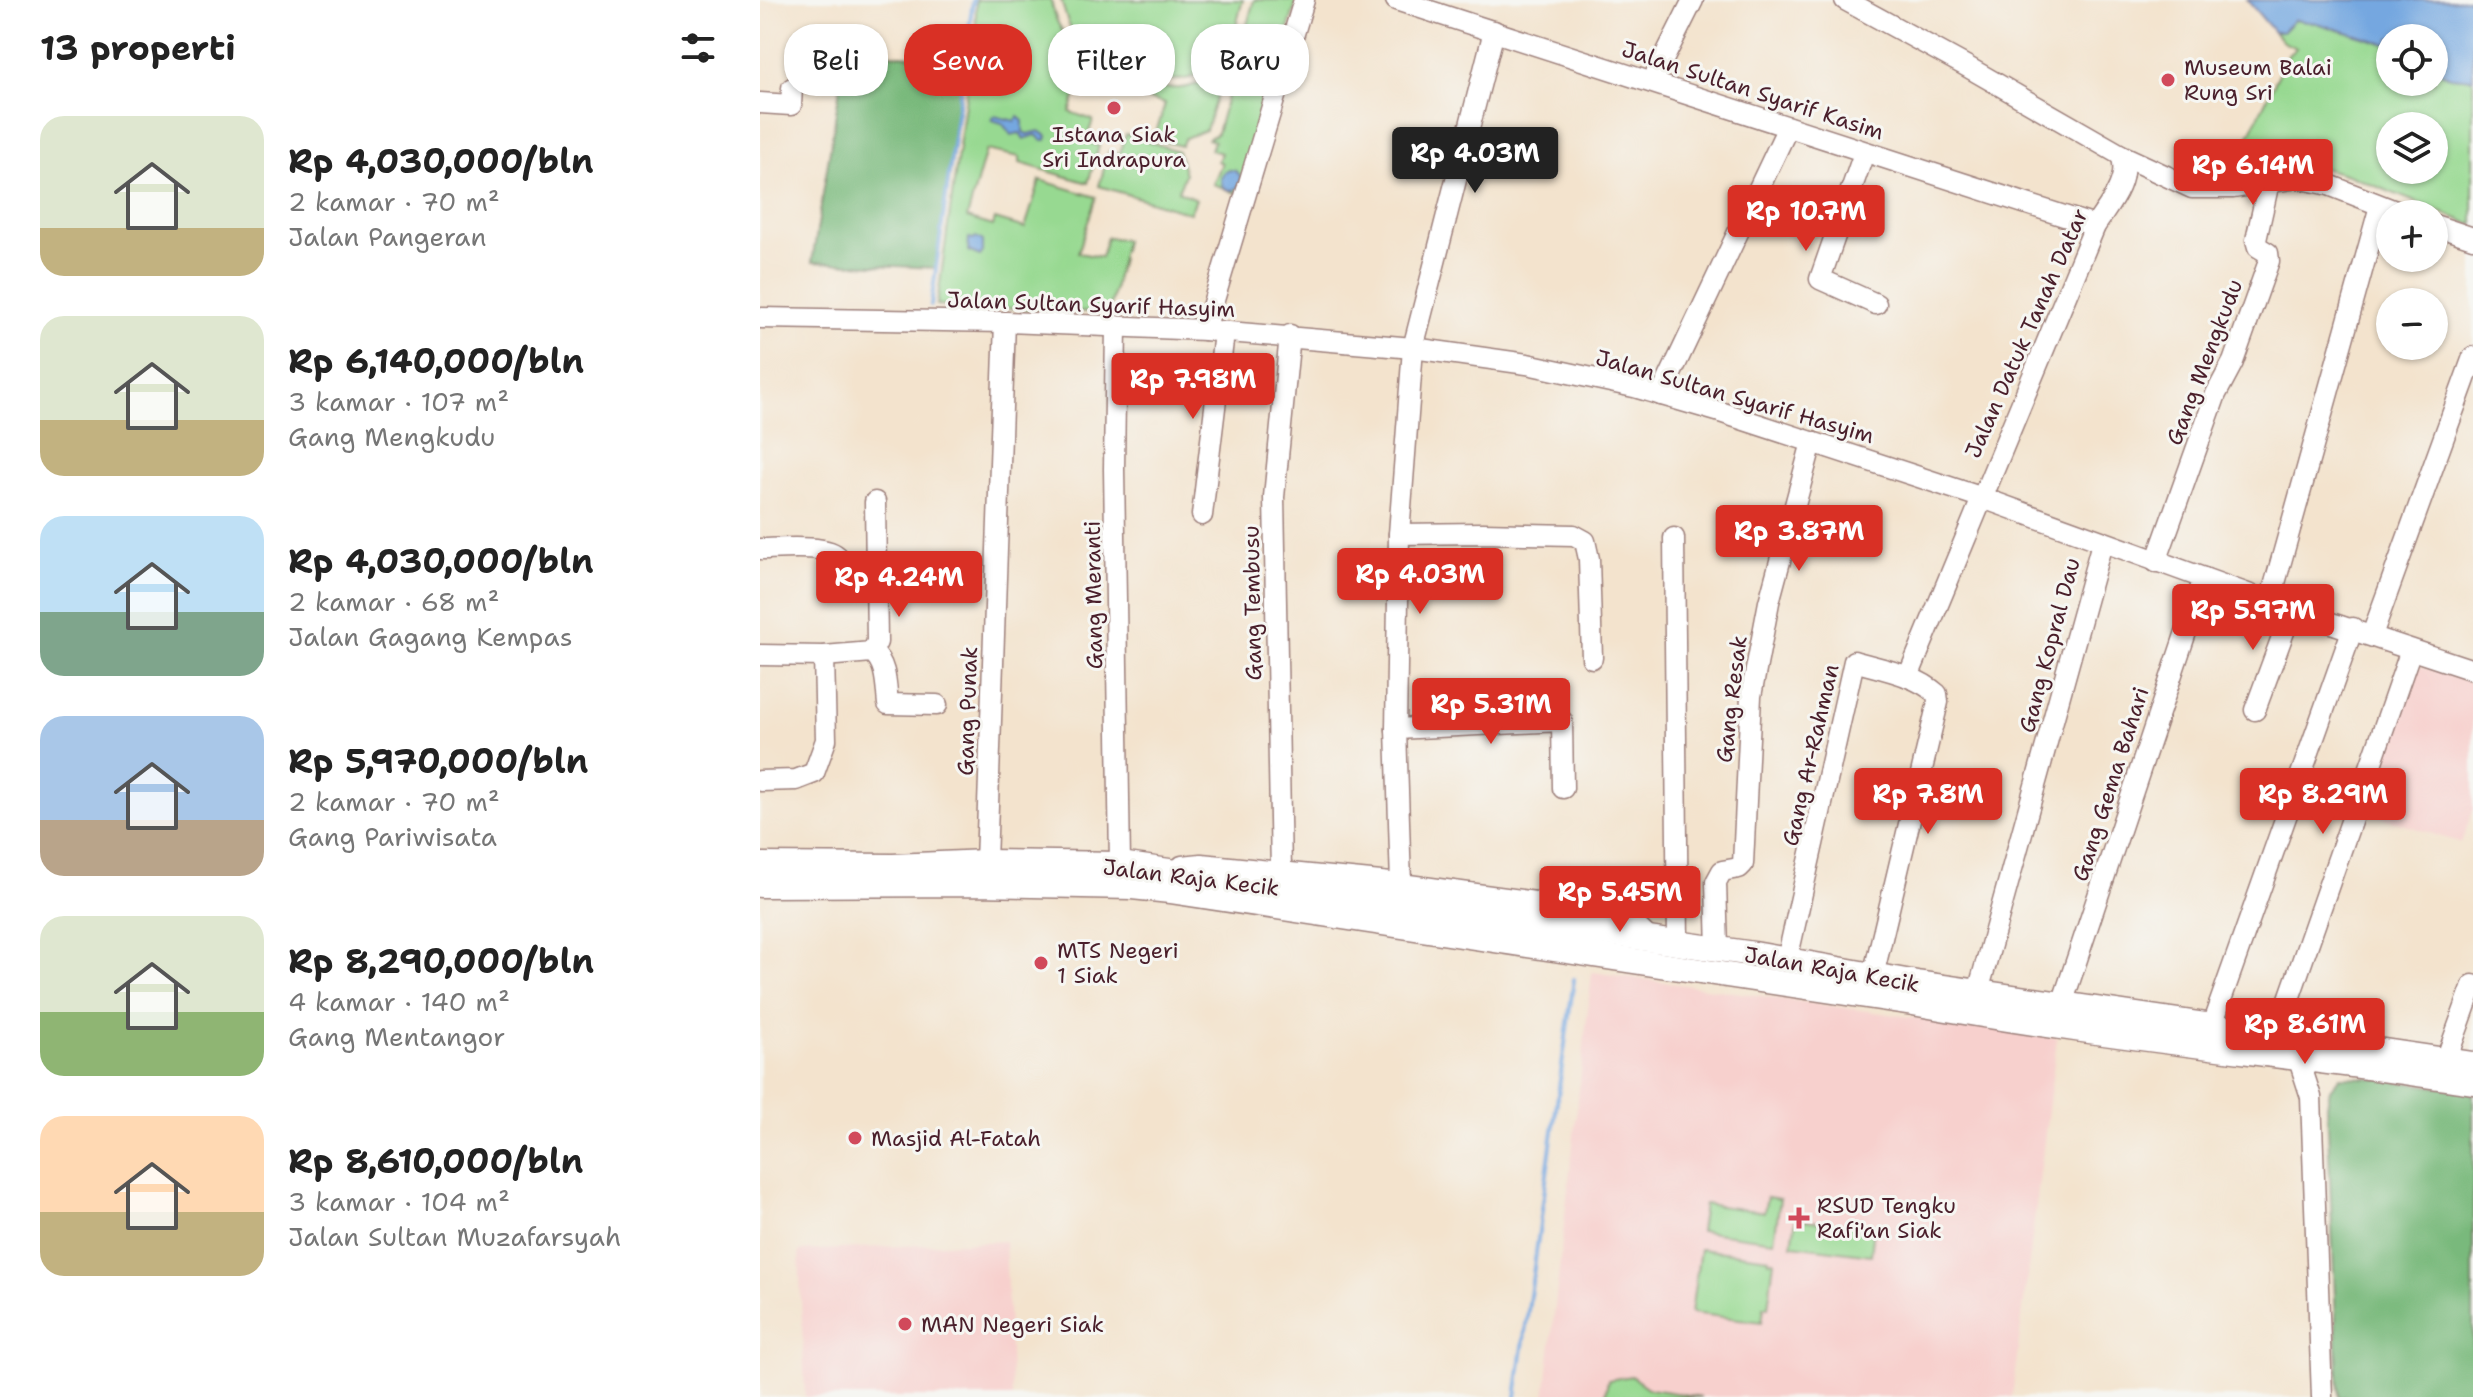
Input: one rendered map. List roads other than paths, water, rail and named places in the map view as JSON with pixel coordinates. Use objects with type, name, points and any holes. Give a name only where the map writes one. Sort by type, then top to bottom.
[{"type":"main road","name":"Jalan Raja Kecik","points":[[760,885],[893,874],[986,862],[1120,864],[1171,882],[1993,1018],[2336,1061],[2473,1082]]},
{"type":"main road","name":"Jalan Raja Kecik","points":[[760,865],[1132,887],[1171,882],[1718,950],[1978,992],[2473,1064]]},
{"type":"street","points":[[1202,515],[1214,331],[1304,0]]},
{"type":"street","name":"Jalan Sultan Syarif Kasim","points":[[1396,0],[1463,10],[1494,31],[2095,226]]},
{"type":"street","points":[[1652,82],[1693,0]]},
{"type":"street","points":[[1845,0],[2121,155],[2192,188],[2210,190],[2298,178],[2329,185],[2376,204]]},
{"type":"street","points":[[1401,884],[1396,729],[1399,534],[1413,348],[1494,31]]},
{"type":"street","points":[[760,103],[791,105],[792,96]]},
{"type":"street","points":[[1661,395],[1788,127]]},
{"type":"street","points":[[1864,153],[1820,279],[1876,304]]},
{"type":"street","points":[[2118,189],[2124,167],[2121,155]]},
{"type":"street","points":[[2118,189],[2162,174]]},
{"type":"street","name":"Gang Mengkudu","points":[[2156,562],[2216,394],[2233,362],[2269,261],[2268,253],[2258,247],[2256,240],[2269,182]]},
{"type":"street","name":"Jalan Datuk Tanah Datar","points":[[1980,497],[2095,226],[2118,189]]},
{"type":"street","points":[[2270,601],[2376,220]]},
{"type":"street","points":[[2448,230],[2473,238]]},
{"type":"street","name":"Jalan Sultan Syarif Hasyim","points":[[760,318],[1005,322],[1290,335],[1527,364],[1661,395],[1812,442],[1980,497],[2292,610],[2473,670]]},
{"type":"street","name":"Gang Punak","points":[[986,862],[1005,322]]},
{"type":"street","name":"Gang Meranti","points":[[1116,326],[1114,469],[1120,864]]},
{"type":"street","name":"Gang Tembusu","points":[[1281,872],[1274,497],[1290,335]]},
{"type":"street","points":[[2212,1025],[2362,632],[2473,357]]},
{"type":"street","name":"Gang Resak","points":[[1718,950],[1716,882],[1722,871],[1739,868],[1743,864],[1751,696],[1769,602],[1812,442]]},
{"type":"street","points":[[1873,976],[1938,702],[1937,694],[1930,687],[1908,677],[1980,497]]},
{"type":"street","points":[[872,652],[877,642],[875,502]]},
{"type":"street","points":[[1399,534],[1574,535],[1585,541],[1589,559],[1592,658]]},
{"type":"street","points":[[1674,538],[1678,945]]},
{"type":"street","name":"Gang Kopral Dau","points":[[1978,992],[2102,543]]},
{"type":"street","points":[[760,549],[833,552],[839,558],[843,575],[849,579],[876,576]]},
{"type":"street","name":"Gang Gema Bahari","points":[[2062,1004],[2204,578]]},
{"type":"street","points":[[2255,710],[2292,610]]},
{"type":"street","points":[[2276,1036],[2411,650]]},
{"type":"street","points":[[760,655],[824,656],[872,652],[882,665],[888,704],[937,705]]},
{"type":"street","points":[[760,781],[796,780],[814,773],[826,740],[824,656]]},
{"type":"street","name":"Gang Ar-Rahman","points":[[1787,960],[1854,661],[1908,677]]},
{"type":"street","points":[[1396,729],[1562,721],[1563,788]]},
{"type":"street","points":[[1171,882],[1180,866],[1201,864],[1401,884],[1558,905],[1616,918],[1637,927],[1653,942]]},
{"type":"street","points":[[2446,1060],[2473,985]]},
{"type":"street","points":[[2298,1057],[2311,1097],[2322,1397]]},
{"type":"street","points":[[2311,1097],[2336,1061]]},
{"type":"water","points":[[2247,0],[2473,0],[2473,79],[2448,76],[2448,24],[2376,24],[2376,41],[2316,23],[2294,20],[2282,32],[2274,32]]},
{"type":"water","points":[[994,116],[1015,121],[1018,117],[1023,121],[1023,132],[1040,131],[1047,136],[1046,140],[1036,135],[1024,139],[1020,133],[1011,135],[1002,123],[992,120]]},
{"type":"water","points":[[1231,170],[1238,173],[1241,180],[1238,187],[1231,190],[1224,187],[1221,180],[1224,173]]},
{"type":"water","points":[[976,237],[983,241],[980,256],[968,251],[969,238]]},
{"type":"waterway","points":[[931,305],[973,0]]},
{"type":"waterway","points":[[1516,1397],[1574,979]]},
{"type":"place","name":"Museum Balai Rung Sri","points":[[2168,80]]},
{"type":"place","name":"Istana Siak Sri Indrapura","points":[[1114,108]]},
{"type":"place","name":"MTS Negeri 1 Siak","points":[[1041,963]]},
{"type":"place","name":"Masjid Al-Fatah","points":[[855,1138]]},
{"type":"place","name":"RSUD Tengku Rafi'an Siak","points":[[1799,1218]]},
{"type":"place","name":"MAN Negeri Siak","points":[[905,1324]]}]
